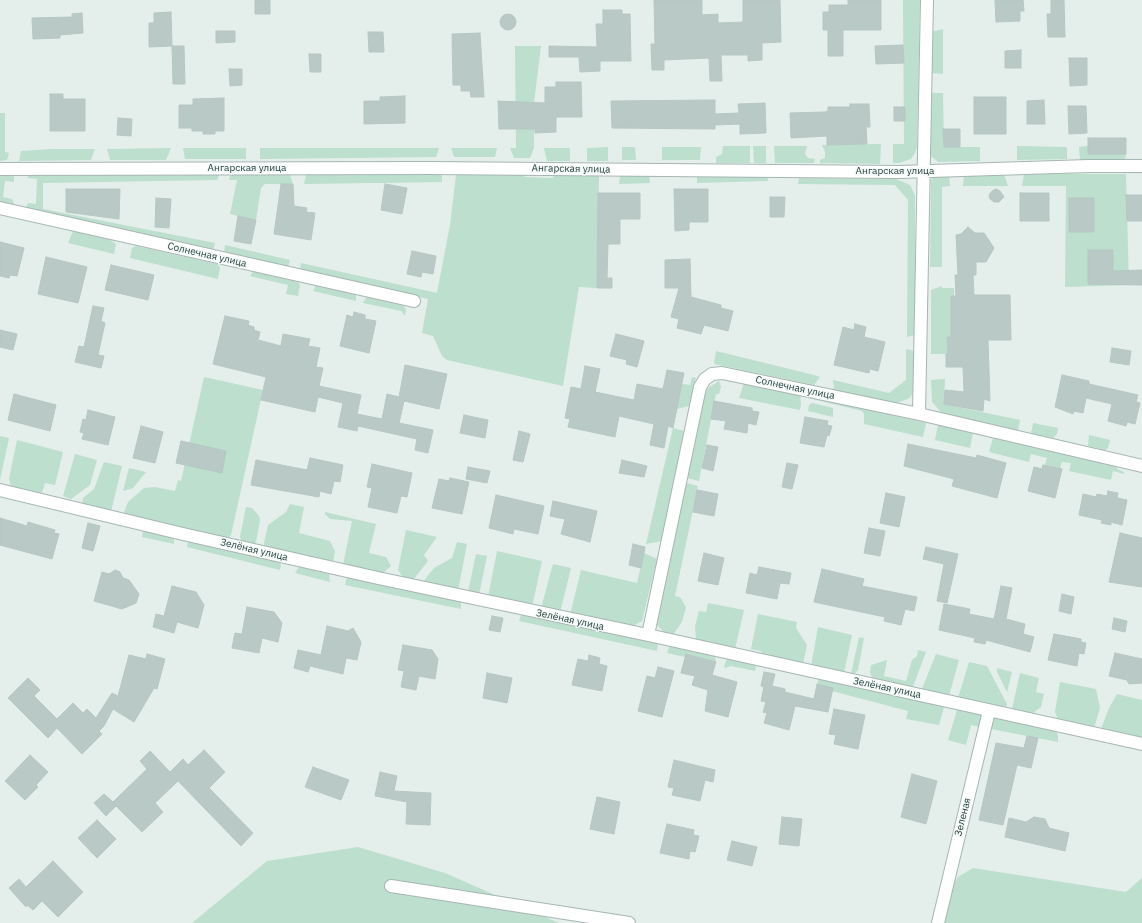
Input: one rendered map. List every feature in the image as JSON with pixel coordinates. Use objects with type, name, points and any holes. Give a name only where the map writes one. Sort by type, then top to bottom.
[{"type":"street","points":[[919,414],[928,0]]},
{"type":"street","name":"Ангарская улица","points":[[0,169],[436,168],[924,171],[1088,166],[1142,166]]},
{"type":"street","name":"Солнечная улица","points":[[0,208],[414,301]]},
{"type":"street","name":"Солнечная улица","points":[[648,635],[700,387],[705,379],[712,374],[722,373],[919,414],[1142,466]]},
{"type":"street","name":"Зелёная улица","points":[[0,490],[183,534],[378,578],[648,635],[1142,744]]},
{"type":"street","name":"Зеленая","points":[[938,923],[989,711]]},
{"type":"street","points":[[391,886],[628,923]]},
{"type":"green space","points":[[903,0],[920,0],[917,147],[911,159],[899,163],[893,163],[893,144],[904,144]]},
{"type":"green space","points":[[943,29],[943,74],[931,73],[931,32]]},
{"type":"green space","points":[[515,46],[541,46],[534,103],[534,148],[530,158],[514,158],[510,148],[516,148]]},
{"type":"green space","points":[[931,93],[943,93],[944,147],[980,147],[980,161],[938,162],[931,156]]},
{"type":"green space","points":[[0,113],[5,113],[5,152],[9,153],[7,160],[0,161]]},
{"type":"green space","points":[[881,144],[880,164],[820,163],[820,160],[825,158],[825,152],[822,145]]},
{"type":"green space","points":[[723,146],[750,146],[750,163],[716,163],[716,157],[722,154]]},
{"type":"green space","points":[[753,146],[766,146],[766,163],[754,163]]},
{"type":"green space","points":[[774,146],[807,146],[805,154],[808,158],[815,159],[814,163],[775,163]]},
{"type":"green space","points":[[1017,146],[1067,147],[1067,159],[1017,160]]},
{"type":"green space","points":[[1088,146],[1088,154],[1126,154],[1125,159],[1080,160],[1079,147]]},
{"type":"green space","points":[[608,147],[608,161],[587,161],[587,148]]},
{"type":"green space","points":[[622,147],[635,147],[636,160],[622,160]]},
{"type":"green space","points":[[662,147],[701,147],[700,160],[662,160]]},
{"type":"green space","points":[[171,148],[166,160],[110,160],[107,149]]},
{"type":"green space","points":[[183,148],[246,148],[246,159],[185,159]]},
{"type":"green space","points":[[260,148],[439,148],[436,157],[260,159]]},
{"type":"green space","points":[[451,148],[497,148],[495,157],[454,157]]},
{"type":"green space","points":[[544,148],[570,148],[570,161],[547,161]]},
{"type":"green space","points":[[95,149],[91,160],[19,161],[21,151]]},
{"type":"green space","points":[[949,174],[950,186],[942,187],[942,267],[930,267],[931,180],[934,175]]},
{"type":"green space","points":[[1004,174],[1008,186],[963,186],[964,175]]},
{"type":"green space","points":[[1024,174],[1126,174],[1129,285],[1065,287],[1066,186],[1022,186]]},
{"type":"green space","points":[[0,175],[14,175],[14,182],[5,181],[3,197],[12,199],[15,206],[0,203]]},
{"type":"green space","points":[[29,175],[219,175],[217,180],[43,183],[43,209],[215,243],[213,252],[26,208],[28,203],[36,204],[37,179],[27,178]]},
{"type":"green space","points":[[230,175],[290,175],[293,184],[265,184],[261,188],[256,220],[230,214],[237,180],[229,180]]},
{"type":"green space","points":[[306,175],[442,175],[442,182],[304,184]]},
{"type":"green space","points":[[456,175],[523,175],[525,177],[552,178],[555,175],[599,176],[597,288],[579,287],[563,386],[447,360],[442,356],[433,336],[422,333],[428,299],[300,270],[301,263],[437,293],[450,225]]},
{"type":"green space","points":[[649,175],[650,183],[619,184],[620,176]]},
{"type":"green space","points":[[697,175],[767,175],[768,181],[697,183]]},
{"type":"green space","points":[[799,178],[896,179],[910,185],[915,195],[915,335],[907,337],[908,200],[895,185],[798,184]]},
{"type":"green space","points":[[73,231],[107,238],[116,244],[114,254],[68,243]]},
{"type":"green space","points":[[225,245],[290,260],[288,268],[224,254]]},
{"type":"green space","points":[[136,246],[217,264],[220,267],[218,279],[130,258],[132,248]]},
{"type":"green space","points":[[253,271],[298,282],[300,285],[298,296],[286,294],[288,285],[250,276]]},
{"type":"green space","points":[[316,285],[356,294],[356,301],[313,291]]},
{"type":"green space","points":[[942,286],[942,288],[954,288],[954,296],[951,296],[951,325],[955,337],[947,337],[948,349],[954,350],[954,354],[931,354],[931,290]]},
{"type":"green space","points":[[367,296],[404,306],[406,310],[405,316],[401,311],[363,303]]},
{"type":"green space","points":[[906,349],[914,351],[914,386],[912,395],[908,399],[896,403],[834,390],[833,380],[889,393],[906,380]]},
{"type":"green space","points":[[716,351],[820,377],[814,385],[714,364]]},
{"type":"green space","points":[[204,377],[263,390],[231,535],[228,539],[123,515],[128,502],[144,488],[155,487],[175,491],[178,480],[181,481]]},
{"type":"green space","points":[[692,377],[696,378],[689,406],[677,409],[682,384],[690,385]]},
{"type":"green space","points":[[945,379],[944,404],[1020,420],[1018,431],[953,418],[941,412],[932,402],[931,380]]},
{"type":"green space","points":[[719,381],[721,387],[719,394],[716,394],[699,481],[687,478],[705,394],[708,388]]},
{"type":"green space","points":[[744,383],[800,394],[800,410],[739,398]]},
{"type":"green space","points":[[813,397],[926,423],[923,437],[864,424],[864,414],[862,411],[813,399]]},
{"type":"green space","points":[[812,403],[833,408],[833,417],[808,411],[809,405]]},
{"type":"green space","points":[[1033,423],[1058,428],[1057,434],[1053,438],[1031,434]]},
{"type":"green space","points":[[938,425],[973,433],[970,448],[935,440]]},
{"type":"green space","points":[[673,428],[684,431],[662,541],[646,544]]},
{"type":"green space","points":[[1089,435],[1110,440],[1108,448],[1105,450],[1088,446]]},
{"type":"green space","points":[[0,436],[9,438],[0,480]]},
{"type":"green space","points":[[993,438],[1117,467],[1117,469],[1124,472],[1124,474],[1113,471],[1111,480],[1069,471],[1071,463],[1062,462],[1060,469],[1045,465],[1047,458],[1031,454],[1029,462],[989,452]]},
{"type":"green space","points":[[17,440],[63,452],[55,485],[45,483],[42,493],[11,486],[9,479]]},
{"type":"green space","points":[[75,454],[97,460],[90,485],[71,499],[63,496]]},
{"type":"green space","points":[[104,462],[122,466],[111,512],[82,504],[83,498],[94,489]]},
{"type":"green space","points":[[129,468],[146,472],[133,488],[123,491]]},
{"type":"green space","points":[[686,483],[698,486],[675,596],[680,597],[686,607],[682,622],[673,635],[664,632],[656,624]]},
{"type":"green space","points":[[290,504],[304,507],[299,533],[330,541],[335,551],[333,563],[265,548],[264,543],[268,525],[286,512]]},
{"type":"green space","points":[[246,507],[252,508],[259,516],[260,520],[256,542],[253,545],[242,542],[240,537]]},
{"type":"green space","points":[[325,512],[376,524],[369,553],[386,557],[391,566],[382,574],[343,565],[352,521],[330,519]]},
{"type":"green space","points":[[143,530],[174,538],[174,544],[142,537]]},
{"type":"green space","points":[[406,530],[437,537],[424,555],[428,561],[413,580],[404,579],[398,570]]},
{"type":"green space","points":[[188,541],[278,561],[281,565],[280,570],[187,547]]},
{"type":"green space","points":[[457,542],[467,544],[458,591],[423,582],[434,568],[452,558]]},
{"type":"green space","points":[[497,551],[542,561],[532,607],[488,597]]},
{"type":"green space","points":[[644,553],[657,559],[642,621],[631,627],[570,615],[581,570],[637,583]]},
{"type":"green space","points":[[476,554],[487,556],[479,595],[468,592]]},
{"type":"green space","points":[[553,564],[571,568],[560,613],[541,608]]},
{"type":"green space","points":[[299,567],[329,574],[330,582],[295,573]]},
{"type":"green space","points":[[347,577],[461,601],[461,609],[345,585]]},
{"type":"green space","points":[[708,603],[744,610],[735,649],[696,641],[695,626],[699,611],[706,612]]},
{"type":"green space","points":[[758,614],[797,622],[796,628],[807,645],[803,664],[764,657],[761,651],[751,649]]},
{"type":"green space","points":[[521,615],[658,642],[657,651],[519,621]]},
{"type":"green space","points":[[818,627],[852,635],[844,673],[811,666]]},
{"type":"green space","points":[[859,637],[864,638],[858,670],[853,675],[851,674]]},
{"type":"green space","points":[[670,645],[714,654],[716,662],[687,654],[685,657],[667,653]]},
{"type":"green space","points":[[918,650],[926,652],[912,689],[873,679],[870,673],[871,665],[887,660],[884,676],[906,681],[912,660],[917,656]]},
{"type":"green space","points":[[936,654],[959,660],[949,696],[921,691]]},
{"type":"green space","points":[[727,657],[754,664],[756,667],[755,671],[731,666],[724,668]]},
{"type":"green space","points":[[969,662],[987,666],[1007,704],[1006,708],[958,698]]},
{"type":"green space","points":[[997,668],[1012,672],[1007,692],[997,672]]},
{"type":"green space","points":[[1020,673],[1039,678],[1036,692],[1044,694],[1041,707],[1033,713],[1012,709]]},
{"type":"green space","points":[[819,678],[944,707],[939,725],[906,719],[908,711],[832,691],[832,688],[817,684]]},
{"type":"green space","points":[[1060,682],[1096,689],[1100,708],[1094,728],[1058,720],[1055,712]]},
{"type":"green space","points":[[1117,694],[1142,700],[1142,739],[1101,729],[1109,708]]},
{"type":"green space","points":[[957,710],[1056,731],[1058,742],[971,725],[966,745],[948,740]]},
{"type":"green space","points":[[358,847],[445,873],[559,923],[192,923],[267,861]]},
{"type":"green space","points":[[973,868],[1126,892],[1142,878],[1142,923],[944,923],[946,900],[958,877]]},
{"type":"building","points":[[255,0],[270,0],[270,14],[255,14]]},
{"type":"building","points":[[654,0],[702,0],[702,15],[718,14],[718,23],[743,22],[743,0],[780,0],[781,42],[762,43],[762,60],[748,61],[748,55],[721,55],[722,81],[710,81],[709,58],[664,60],[664,70],[652,70],[651,44],[655,44]]},
{"type":"building","points":[[848,0],[881,0],[881,30],[843,30],[843,56],[828,56],[828,30],[823,30],[823,12],[829,12],[829,5],[848,5]]},
{"type":"building","points":[[995,0],[1023,0],[1024,11],[1020,11],[1020,21],[996,22]]},
{"type":"building","points":[[1051,0],[1064,0],[1065,37],[1048,37],[1047,14],[1051,14]]},
{"type":"building","points":[[603,10],[622,10],[622,14],[630,14],[631,61],[600,61],[600,71],[580,72],[579,57],[549,57],[549,46],[597,47],[596,24],[603,24]]},
{"type":"building","points":[[171,12],[172,46],[149,47],[149,23],[154,23],[154,13]]},
{"type":"building","points":[[82,13],[83,33],[60,35],[60,38],[33,39],[32,18],[72,17],[72,14]]},
{"type":"building","points":[[508,14],[515,19],[516,22],[511,29],[508,30],[501,25],[500,22],[505,15]]},
{"type":"building","points":[[216,31],[235,31],[235,42],[216,43]]},
{"type":"building","points":[[368,32],[383,32],[384,52],[369,52]]},
{"type":"building","points":[[480,33],[484,97],[471,97],[470,91],[461,91],[461,85],[453,85],[452,34]]},
{"type":"building","points":[[903,45],[904,63],[876,64],[875,46]]},
{"type":"building","points":[[172,46],[184,46],[185,84],[173,84]]},
{"type":"building","points":[[1021,50],[1021,68],[1005,68],[1005,51]]},
{"type":"building","points":[[309,54],[321,54],[321,72],[310,72]]},
{"type":"building","points":[[1069,58],[1087,58],[1087,85],[1070,86]]},
{"type":"building","points":[[229,69],[242,69],[242,85],[230,86]]},
{"type":"building","points":[[556,82],[581,82],[582,117],[556,117],[556,132],[535,133],[535,129],[499,129],[498,101],[545,103],[545,87],[556,87]]},
{"type":"building","points":[[50,94],[63,94],[63,99],[85,99],[85,131],[50,131]]},
{"type":"building","points":[[405,96],[405,123],[364,124],[364,101],[380,101],[380,97]]},
{"type":"building","points":[[974,97],[1006,97],[1006,134],[974,134]]},
{"type":"building","points":[[224,98],[224,131],[215,131],[215,134],[203,134],[203,131],[192,131],[192,128],[179,128],[179,105],[193,105],[193,99]]},
{"type":"building","points":[[715,100],[715,114],[739,113],[738,104],[765,103],[766,133],[740,134],[740,124],[715,125],[715,129],[612,128],[611,101]]},
{"type":"building","points":[[1044,100],[1045,124],[1027,124],[1027,101]]},
{"type":"building","points":[[850,104],[869,104],[870,127],[866,127],[867,144],[827,145],[827,136],[791,138],[790,113],[825,112],[828,111],[828,107],[850,107]]},
{"type":"building","points":[[1068,106],[1086,106],[1087,133],[1069,134]]},
{"type":"building","points":[[894,107],[905,107],[905,121],[894,121]]},
{"type":"building","points":[[118,118],[132,119],[131,136],[117,135]]},
{"type":"building","points":[[943,129],[960,129],[960,147],[944,147]]},
{"type":"building","points":[[1088,138],[1126,138],[1126,154],[1088,154]]},
{"type":"building","points":[[281,184],[293,184],[294,206],[307,208],[306,212],[315,213],[311,240],[274,234]]},
{"type":"building","points":[[385,184],[407,188],[402,214],[381,210]]},
{"type":"building","points":[[66,189],[120,189],[119,219],[66,212]]},
{"type":"building","points":[[674,189],[708,189],[708,222],[689,222],[689,230],[675,231]]},
{"type":"building","points":[[996,189],[1000,191],[1004,197],[999,202],[994,202],[990,199],[989,195]]},
{"type":"building","points":[[598,193],[640,193],[640,219],[620,219],[620,244],[608,244],[607,278],[612,278],[612,288],[597,288]]},
{"type":"building","points":[[1020,193],[1049,193],[1049,221],[1020,221]]},
{"type":"building","points":[[1126,195],[1142,195],[1142,221],[1127,221]]},
{"type":"building","points":[[770,197],[785,197],[784,217],[770,217]]},
{"type":"building","points":[[156,198],[171,199],[169,228],[155,227]]},
{"type":"building","points":[[1069,198],[1094,198],[1094,232],[1069,232]]},
{"type":"building","points":[[238,216],[256,220],[251,244],[234,241]]},
{"type":"building","points":[[968,227],[975,233],[984,233],[994,248],[986,262],[976,262],[976,275],[973,275],[974,295],[1010,295],[1011,340],[988,340],[990,401],[984,399],[983,411],[944,404],[945,390],[964,392],[963,367],[946,367],[946,354],[948,354],[947,337],[951,337],[951,296],[956,296],[955,275],[958,275],[956,235],[961,234]]},
{"type":"building","points":[[0,242],[24,248],[17,276],[10,275],[9,278],[0,276]]},
{"type":"building","points":[[1088,250],[1113,250],[1113,271],[1142,270],[1142,285],[1088,284]]},
{"type":"building","points":[[412,251],[436,256],[433,274],[422,272],[421,277],[407,274]]},
{"type":"building","points":[[46,257],[87,267],[78,303],[38,294]]},
{"type":"building","points":[[690,259],[691,297],[721,305],[721,308],[733,311],[728,331],[704,325],[701,334],[677,328],[679,319],[671,317],[679,288],[665,288],[665,260]]},
{"type":"building","points":[[111,265],[154,275],[148,300],[105,290]]},
{"type":"building","points":[[93,306],[104,308],[101,321],[105,323],[98,355],[104,356],[101,368],[75,362],[79,346],[84,347]]},
{"type":"building","points":[[354,312],[365,315],[365,319],[376,321],[369,353],[340,346],[347,315],[353,317]]},
{"type":"building","points":[[225,316],[249,321],[248,325],[254,327],[254,330],[260,332],[258,340],[281,346],[283,334],[310,339],[308,346],[320,348],[316,367],[323,368],[319,386],[361,395],[357,414],[382,419],[387,394],[399,397],[405,365],[447,374],[439,409],[404,401],[399,423],[433,430],[428,453],[415,450],[417,439],[358,426],[357,431],[338,427],[343,403],[318,397],[315,412],[261,400],[266,377],[213,364]]},
{"type":"building","points":[[855,324],[866,327],[864,337],[885,342],[878,371],[870,369],[869,373],[834,365],[843,327],[854,330]]},
{"type":"building","points":[[0,330],[17,334],[13,350],[0,347]]},
{"type":"building","points":[[616,334],[644,341],[637,367],[626,364],[627,360],[610,356]]},
{"type":"building","points":[[1112,348],[1131,351],[1129,365],[1110,362]]},
{"type":"building","points":[[585,366],[600,369],[595,392],[634,400],[637,384],[663,389],[667,370],[684,373],[673,428],[668,426],[664,448],[650,445],[654,424],[619,416],[615,437],[568,427],[570,419],[565,418],[571,387],[581,389]]},
{"type":"building","points":[[1062,375],[1089,381],[1089,384],[1138,395],[1136,402],[1140,403],[1135,424],[1127,422],[1126,426],[1108,421],[1112,404],[1086,398],[1083,413],[1074,411],[1073,414],[1055,407]]},
{"type":"building","points":[[14,394],[56,405],[50,431],[8,420]]},
{"type":"building","points":[[714,401],[752,408],[752,411],[759,412],[756,425],[748,423],[747,433],[724,429],[726,421],[711,419]]},
{"type":"building","points":[[88,410],[115,417],[108,445],[82,439],[84,433],[80,432],[83,419],[86,420]]},
{"type":"building","points":[[464,415],[488,420],[485,438],[460,433]]},
{"type":"building","points":[[805,417],[828,421],[827,425],[832,426],[829,436],[827,435],[824,447],[800,443]]},
{"type":"building","points":[[141,426],[163,432],[155,463],[133,458]]},
{"type":"building","points":[[519,431],[530,434],[523,462],[513,460]]},
{"type":"building","points":[[181,441],[226,451],[222,473],[176,463]]},
{"type":"building","points":[[908,444],[976,458],[977,455],[1006,463],[997,498],[952,486],[954,479],[904,466]]},
{"type":"building","points":[[707,445],[718,447],[713,471],[702,468]]},
{"type":"building","points":[[310,458],[343,465],[340,482],[334,481],[331,494],[320,491],[319,497],[251,485],[256,460],[307,470]]},
{"type":"building","points":[[622,460],[647,466],[644,477],[619,473]]},
{"type":"building","points":[[787,463],[798,465],[792,489],[782,487]]},
{"type":"building","points":[[372,464],[412,473],[407,497],[401,496],[397,513],[368,507],[372,488],[367,487]]},
{"type":"building","points":[[1043,465],[1062,469],[1055,498],[1028,491],[1034,467],[1042,469]]},
{"type":"building","points":[[468,467],[490,471],[487,483],[466,479]]},
{"type":"building","points":[[450,478],[469,482],[462,514],[432,508],[439,479],[449,481]]},
{"type":"building","points":[[697,490],[718,494],[714,516],[693,512]]},
{"type":"building","points":[[1108,491],[1118,493],[1117,498],[1127,500],[1122,525],[1111,522],[1111,525],[1101,523],[1102,520],[1079,515],[1083,494],[1096,497],[1097,494],[1107,496]]},
{"type":"building","points":[[886,493],[905,497],[899,527],[880,523]]},
{"type":"building","points":[[496,495],[544,506],[538,534],[514,529],[513,534],[489,528]]},
{"type":"building","points":[[553,501],[597,511],[590,542],[561,534],[565,519],[550,516]]},
{"type":"building","points":[[0,518],[27,526],[28,522],[55,530],[54,533],[59,534],[52,559],[0,545]]},
{"type":"building","points":[[88,523],[100,526],[93,551],[82,548]]},
{"type":"building","points":[[869,528],[885,531],[880,556],[864,553]]},
{"type":"building","points":[[1120,533],[1142,538],[1142,587],[1109,582]]},
{"type":"building","points":[[633,544],[645,547],[641,568],[629,565]]},
{"type":"building","points":[[926,547],[958,554],[947,603],[937,601],[944,564],[923,559]]},
{"type":"building","points":[[704,553],[724,558],[718,585],[698,581]]},
{"type":"building","points":[[759,567],[791,573],[789,584],[780,583],[777,599],[746,593],[750,573],[757,575]]},
{"type":"building","points":[[822,569],[864,579],[862,586],[917,597],[914,611],[905,609],[901,625],[884,621],[885,617],[814,602]]},
{"type":"building","points":[[115,570],[120,572],[123,578],[129,580],[139,594],[136,603],[122,609],[94,601],[102,572],[109,574]]},
{"type":"building","points":[[172,586],[196,592],[204,605],[198,628],[177,622],[174,633],[153,627],[156,614],[164,616]]},
{"type":"building","points":[[1001,586],[1012,588],[1006,619],[1025,624],[1023,634],[1034,637],[1030,652],[986,640],[985,644],[974,642],[975,638],[939,630],[944,604],[970,609],[969,614],[994,619]]},
{"type":"building","points":[[1062,594],[1074,597],[1071,614],[1059,611]]},
{"type":"building","points":[[247,607],[274,612],[282,623],[278,642],[262,638],[259,653],[232,648],[235,633],[242,634]]},
{"type":"building","points":[[492,616],[503,618],[500,632],[489,630]]},
{"type":"building","points":[[1114,618],[1127,621],[1125,632],[1112,629]]},
{"type":"building","points":[[327,626],[348,631],[353,628],[361,642],[357,660],[346,658],[343,674],[310,666],[308,672],[294,668],[298,650],[321,655]]},
{"type":"building","points":[[1054,634],[1081,639],[1081,642],[1086,643],[1084,654],[1079,653],[1077,666],[1048,660]]},
{"type":"building","points":[[403,645],[432,650],[438,659],[435,679],[419,676],[416,690],[401,687],[404,671],[398,670]]},
{"type":"building","points":[[1115,653],[1142,659],[1142,683],[1129,684],[1127,680],[1109,676]]},
{"type":"building","points":[[147,654],[165,659],[157,689],[154,688],[134,722],[113,709],[104,726],[99,731],[102,734],[82,754],[57,728],[48,738],[8,698],[28,678],[40,690],[34,696],[57,719],[73,703],[83,713],[87,709],[96,718],[112,693],[118,696],[129,655],[146,659]]},
{"type":"building","points":[[686,654],[716,662],[712,675],[737,682],[728,717],[705,711],[708,690],[692,685],[695,676],[681,673]]},
{"type":"building","points":[[589,655],[600,658],[599,664],[607,666],[602,691],[572,685],[578,659],[588,661]]},
{"type":"building","points":[[658,667],[674,671],[662,717],[638,711],[647,676],[655,678]]},
{"type":"building","points":[[764,672],[775,674],[772,686],[785,689],[785,692],[814,699],[817,684],[833,688],[828,712],[795,706],[789,730],[764,723],[767,713],[763,712],[766,702],[761,701],[764,687],[761,686]]},
{"type":"building","points":[[487,673],[512,678],[507,703],[483,698]]},
{"type":"building","points":[[834,709],[865,715],[858,749],[834,744],[836,735],[829,734]]},
{"type":"building","points":[[1027,736],[1038,738],[1031,768],[1017,765],[1003,825],[979,820],[996,743],[1024,748]]},
{"type":"building","points":[[204,750],[225,772],[209,788],[253,833],[241,846],[178,781],[155,803],[163,812],[142,832],[116,806],[106,816],[94,803],[104,794],[113,802],[147,769],[140,761],[150,751],[170,772],[183,759],[188,765]]},
{"type":"building","points":[[30,755],[48,772],[36,785],[38,787],[25,800],[5,781]]},
{"type":"building","points":[[674,760],[715,770],[713,782],[705,780],[700,801],[672,795],[674,788],[668,787]]},
{"type":"building","points":[[313,767],[349,780],[341,800],[305,787]]},
{"type":"building","points":[[380,772],[397,776],[394,791],[431,793],[430,825],[406,824],[407,802],[375,796]]},
{"type":"building","points":[[912,774],[937,781],[926,824],[901,817]]},
{"type":"building","points":[[597,797],[620,802],[614,834],[590,829]]},
{"type":"building","points":[[782,817],[802,819],[799,846],[779,844]]},
{"type":"building","points":[[1034,817],[1045,819],[1049,828],[1069,833],[1065,851],[1005,837],[1009,818],[1026,822]]},
{"type":"building","points":[[97,820],[116,839],[97,858],[78,838]]},
{"type":"building","points":[[667,824],[694,830],[693,835],[699,836],[695,852],[690,851],[689,859],[660,853]]},
{"type":"building","points":[[732,841],[757,847],[752,866],[727,860]]},
{"type":"building","points":[[53,861],[83,892],[58,917],[42,901],[33,910],[27,905],[26,907],[9,888],[19,879],[26,887]]}]
